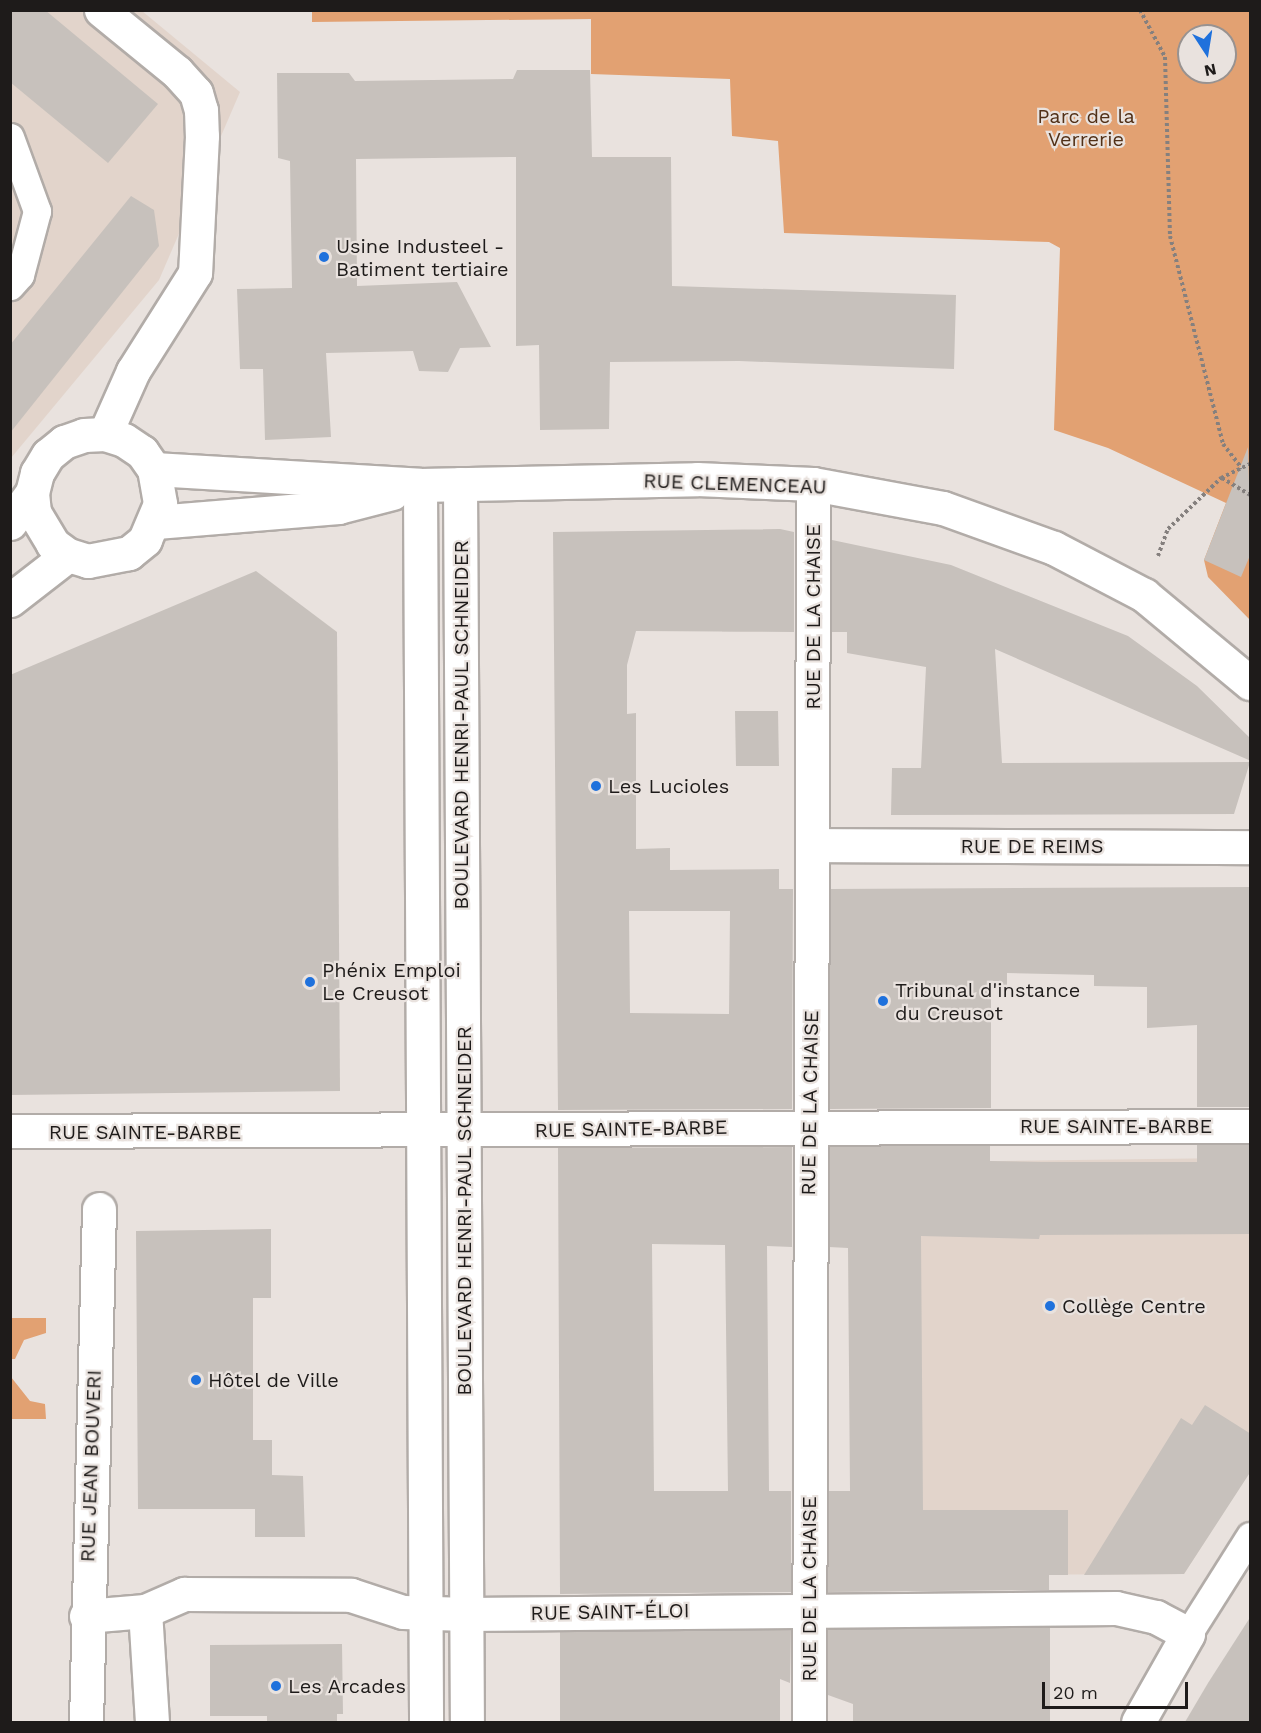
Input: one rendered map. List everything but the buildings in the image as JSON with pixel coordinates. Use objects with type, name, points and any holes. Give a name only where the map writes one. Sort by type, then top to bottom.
[{"type":"street","points":[[101,10],[177,72],[196,93],[201,110],[202,136],[195,273],[133,371],[105,434]]},
{"type":"street","points":[[105,434],[124,440],[142,452],[154,469],[160,486],[156,522],[145,540],[129,553],[88,561],[68,555],[41,530],[33,493],[37,473],[48,455],[64,442],[84,435],[105,434]]},
{"type":"street","name":"RUE CLEMENCEAU","points":[[154,469],[420,486],[697,479],[813,484],[943,508],[1054,548],[1144,595],[1251,683]]},
{"type":"street","name":"BOULEVARD HENRI-PAUL SCHNEIDER","points":[[460,484],[467,1722]]},
{"type":"street","name":"RUE DE LA CHAISE","points":[[809,1722],[809,1126],[814,845],[813,484]]},
{"type":"street","name":"RUE CLEMENCEAU","points":[[156,522],[338,507],[420,486]]},
{"type":"street","name":"BOULEVARD HENRI-PAUL SCHNEIDER","points":[[420,486],[426,1722]]},
{"type":"street","points":[[10,523],[33,493]]},
{"type":"street","points":[[10,600],[68,555]]},
{"type":"street","name":"RUE DE REIMS","points":[[814,845],[1251,846]]},
{"type":"street","name":"RUE SAINTE-BARBE","points":[[10,1131],[423,1132],[809,1126],[1251,1126]]},
{"type":"street","name":"RUE JEAN BOUVERI","points":[[86,1722],[86,1616],[99,1209]]},
{"type":"street","name":"RUE SAINT-ÉLOI","points":[[86,1616],[144,1611],[184,1594],[351,1594],[403,1612],[466,1614],[1116,1608],[1156,1617],[1188,1634]]},
{"type":"street","points":[[144,1611],[152,1722]]},
{"type":"street","points":[[1138,1722],[1188,1634]]},
{"type":"lane","points":[[10,137],[37,211],[20,275],[10,286]]},
{"type":"lane","points":[[1188,1634],[1251,1536]]},
{"type":"path","points":[[1140,10],[1166,57],[1170,236],[1223,444],[1242,468]]},
{"type":"path","points":[[1144,595],[1168,529],[1221,478],[1251,464]]},
{"type":"path","points":[[1221,478],[1251,495]]},
{"type":"shaded area","points":[[11,11],[142,11],[240,92],[159,280],[11,458]]},
{"type":"shaded area","name":"Collège Centre","points":[[1231,1158],[1250,1161],[1250,1471],[1184,1574],[937,1575],[847,1163]]},
{"type":"green space","name":"Parc de la Verrerie","points":[[312,11],[1250,11],[1250,620],[1208,577],[1204,560],[1226,503],[1108,448],[1054,430],[1060,248],[1049,242],[784,233],[778,141],[732,136],[730,79],[591,74],[591,19],[312,22]]},
{"type":"green space","points":[[11,1318],[46,1318],[46,1333],[24,1340],[15,1359],[11,1359]]},
{"type":"green space","points":[[11,1377],[30,1401],[45,1404],[46,1419],[11,1419]]},
{"type":"place","name":"Usine Industeel - Batiment tertiaire","points":[[324,257]]},
{"type":"place","name":"Les Lucioles","points":[[596,786]]},
{"type":"place","name":"Phénix Emploi Le Creusot","points":[[310,982]]},
{"type":"place","name":"Tribunal d'instance du Creusot","points":[[883,1001]]},
{"type":"place","name":"Collège Centre","points":[[1050,1306]]},
{"type":"place","name":"Hôtel de Ville","points":[[196,1380]]},
{"type":"place","name":"Les Arcades","points":[[276,1686]]}]
